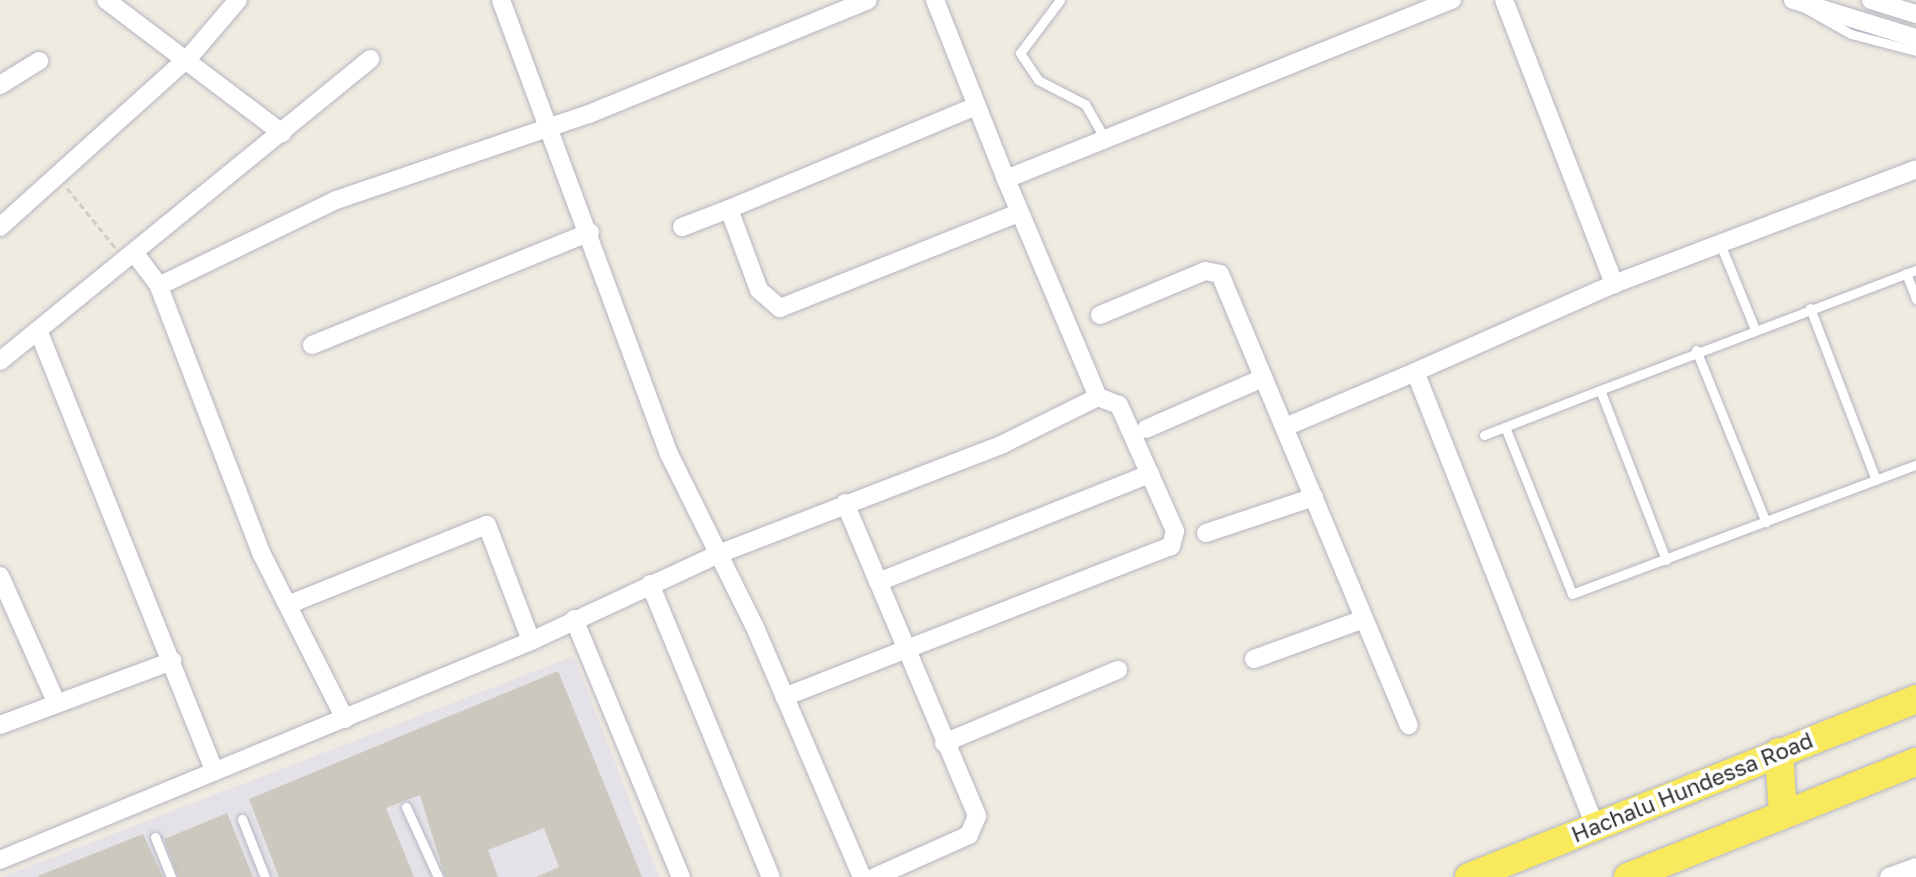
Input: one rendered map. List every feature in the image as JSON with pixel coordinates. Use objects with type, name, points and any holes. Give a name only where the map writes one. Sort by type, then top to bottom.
[{"type":"main road","name":"Hachalu Hundessa Road","points":[[1469,877],[1916,699]]},
{"type":"main road","points":[[1779,752],[1783,814]]},
{"type":"main road","points":[[1628,877],[1916,762]]},
{"type":"street","points":[[106,0],[190,56],[282,133]]},
{"type":"street","points":[[0,227],[190,56],[238,0]]},
{"type":"street","points":[[501,0],[590,232],[669,454],[721,553],[862,877]]},
{"type":"street","points":[[159,286],[336,200],[550,128],[868,0]]},
{"type":"street","points":[[784,697],[905,654],[1171,546],[1175,531],[1119,405],[1098,397],[974,107],[935,0]]},
{"type":"street","points":[[1006,179],[1452,0]]},
{"type":"street","points":[[1504,0],[1614,284]]},
{"type":"street","points":[[1871,0],[1916,14]]},
{"type":"street","points":[[1796,1],[1916,38]]},
{"type":"street","points":[[0,361],[132,259],[370,59]]},
{"type":"street","points":[[0,85],[39,61]]},
{"type":"street","points":[[682,227],[974,107]]},
{"type":"street","points":[[1285,427],[1614,284],[1721,246],[1916,169]]},
{"type":"street","points":[[729,209],[759,290],[780,308],[1019,213]]},
{"type":"street","points":[[312,345],[590,232]]},
{"type":"street","points":[[132,259],[159,286],[262,555],[290,604],[345,719]]},
{"type":"street","points":[[1100,315],[1215,270],[1285,427],[1361,620],[1409,725]]},
{"type":"street","points":[[38,330],[214,771]]},
{"type":"street","points":[[1415,372],[1595,826]]},
{"type":"street","points":[[1146,429],[1263,378]]},
{"type":"street","points":[[0,860],[531,641],[721,553],[1003,444],[1098,397]]},
{"type":"street","points":[[878,582],[1150,474]]},
{"type":"street","points":[[1206,533],[1314,497]]},
{"type":"street","points":[[845,503],[905,654],[977,816],[975,827],[875,877]]},
{"type":"street","points":[[290,604],[487,525],[531,641]]},
{"type":"street","points":[[0,576],[57,704]]},
{"type":"street","points":[[650,584],[771,877]]},
{"type":"street","points":[[574,619],[681,877]]},
{"type":"street","points":[[1254,659],[1361,620]]},
{"type":"street","points":[[0,725],[172,661]]},
{"type":"street","points":[[944,743],[1118,670]]},
{"type":"street","points":[[1889,877],[1916,867]]},
{"type":"lane","points":[[1060,0],[1020,53],[1038,80],[1085,104],[1105,139]]},
{"type":"lane","points":[[1796,1],[1851,34],[1916,51]]},
{"type":"lane","points":[[1721,246],[1754,327]]},
{"type":"lane","points":[[1484,435],[1754,327],[1911,271],[1916,299]]},
{"type":"lane","points":[[1810,308],[1876,480]]},
{"type":"lane","points":[[1696,350],[1766,522]]},
{"type":"lane","points":[[1600,390],[1666,560]]},
{"type":"lane","points":[[1505,427],[1570,592],[1666,560],[1916,465]]},
{"type":"lane","points":[[406,807],[438,877]]},
{"type":"lane","points":[[242,819],[265,877]]},
{"type":"lane","points":[[155,837],[171,877]]},
{"type":"path","points":[[57,176],[132,259]]},
{"type":"shaded area","points":[[574,656],[659,877],[2,877]]},
{"type":"building","points":[[558,671],[642,877],[536,877],[559,867],[544,828],[488,850],[498,877],[445,877],[420,795],[386,808],[414,877],[279,877],[249,799]]},
{"type":"building","points":[[227,813],[253,877],[178,877],[164,839]]},
{"type":"building","points":[[143,834],[163,877],[38,877],[38,876]]}]
